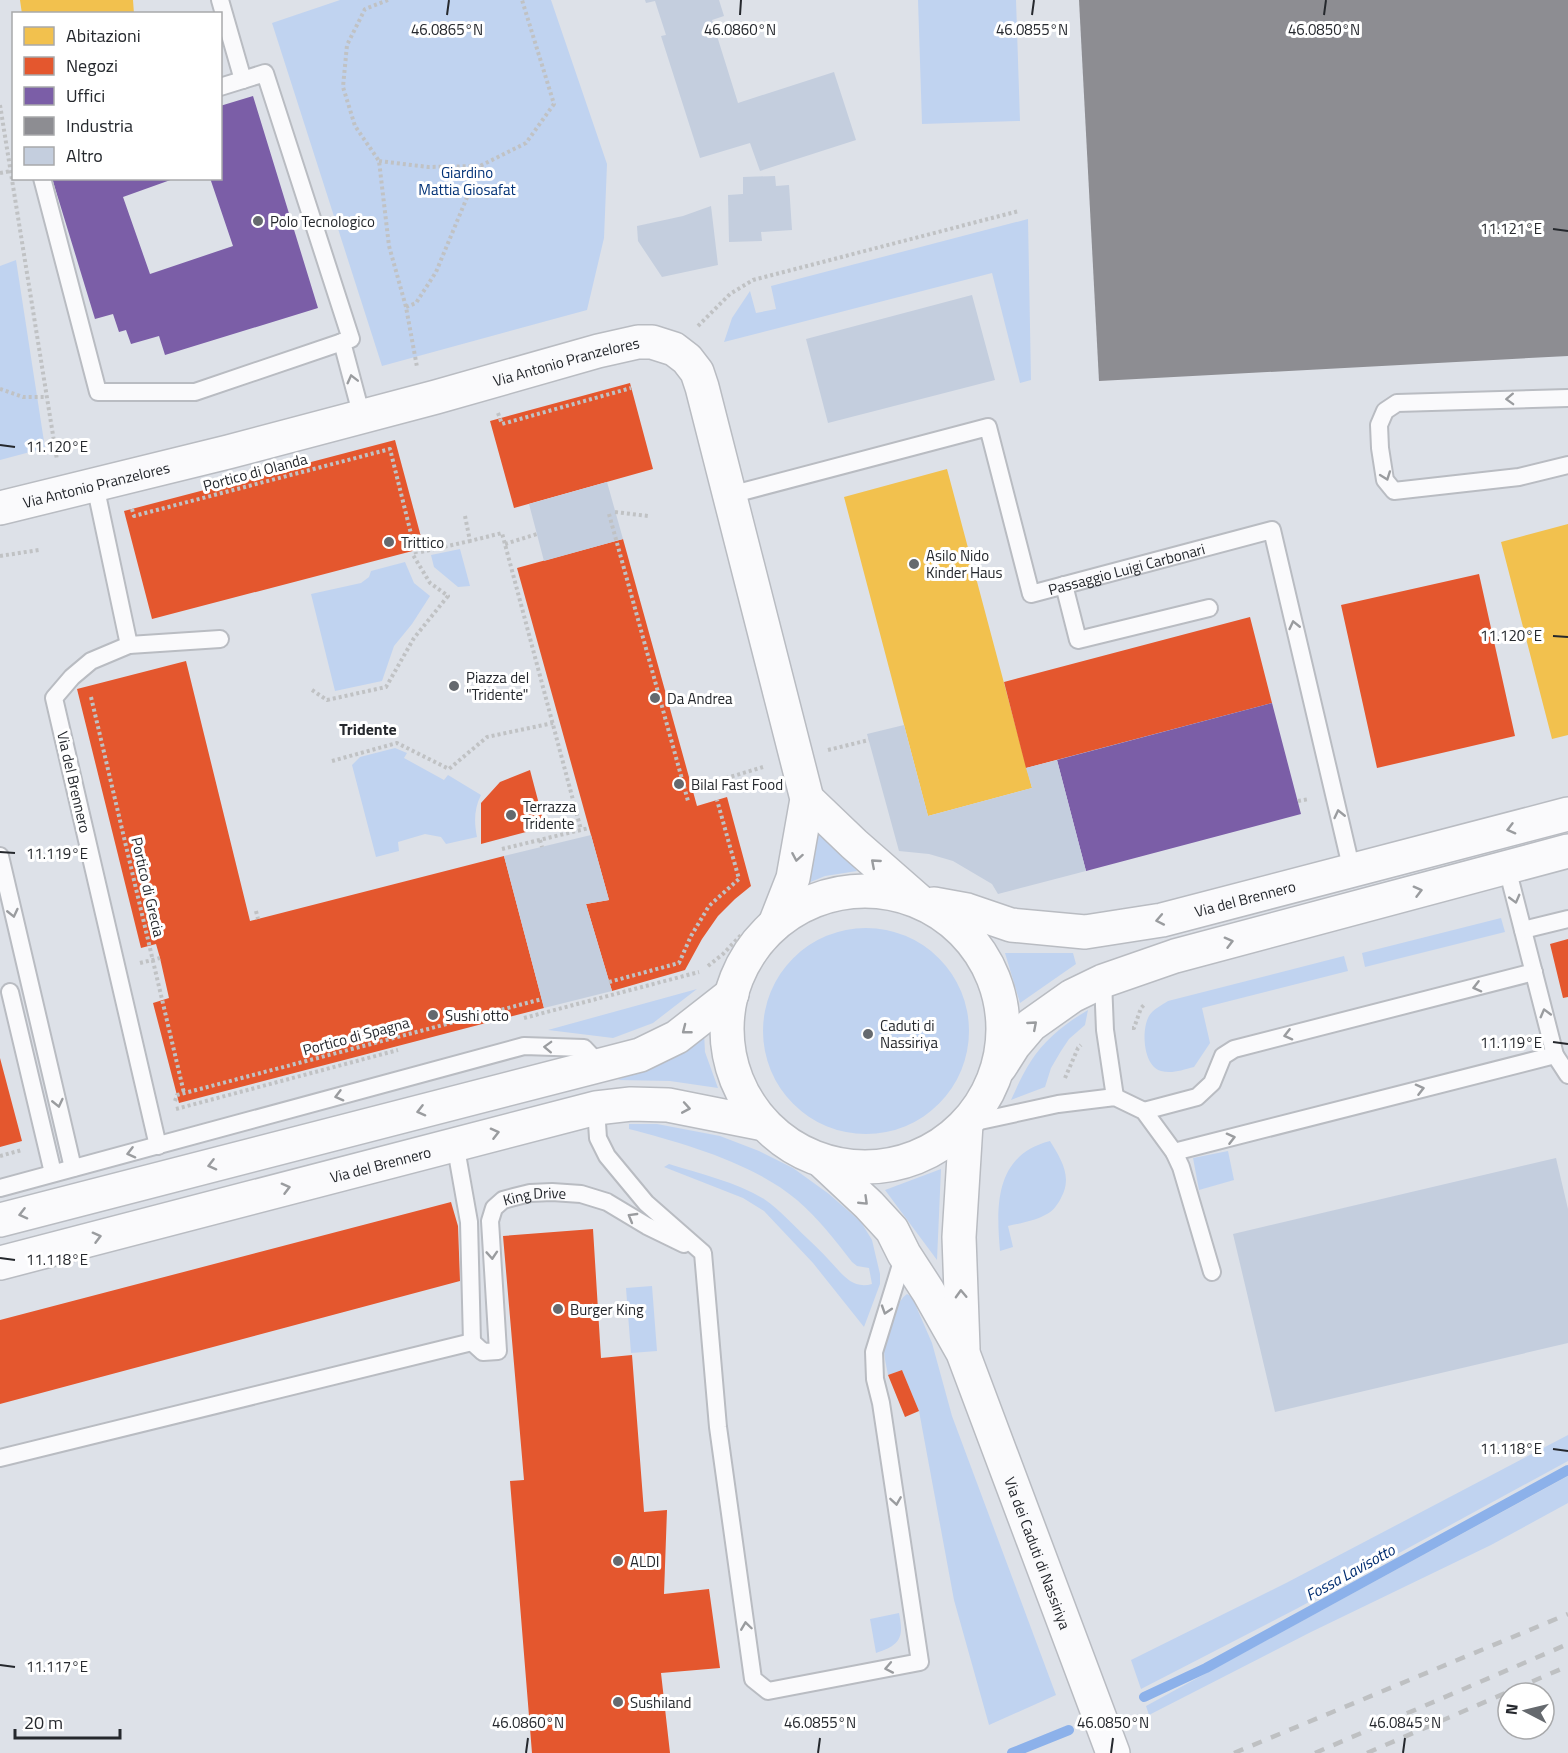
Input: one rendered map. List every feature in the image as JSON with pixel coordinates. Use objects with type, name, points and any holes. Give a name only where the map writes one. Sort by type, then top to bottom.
[{"type":"main road","name":"Via Antonio Pranzelores","points":[[0,508],[362,417],[598,351],[638,342],[652,342],[674,349],[687,359],[697,372],[807,799],[793,878],[762,926]]},
{"type":"main road","points":[[807,799],[919,902],[952,921],[976,947],[992,975],[1000,999],[1003,1035],[997,1071]]},
{"type":"main road","name":"Via del Brennero","points":[[919,902],[967,910],[1011,925],[1085,932],[1161,920],[1568,814]]},
{"type":"main road","points":[[919,902],[891,893],[864,891],[832,894],[802,906],[762,926],[732,994],[727,1028],[730,1061],[742,1093],[764,1124],[789,1145],[822,1161],[856,1167],[891,1166],[922,1155],[949,1139],[966,1124],[987,1094],[997,1071],[1014,1045],[1031,1025],[1072,996],[1102,981],[1175,956],[1568,851]]},
{"type":"main road","points":[[0,1220],[640,1055],[677,1037],[732,994]]},
{"type":"main road","name":"Via del Brennero","points":[[0,1263],[596,1108],[631,1104],[668,1105],[764,1124]]},
{"type":"main road","name":"Via dei Caduti di Nassiriya","points":[[963,1353],[959,1237],[966,1124]]},
{"type":"main road","name":"Via dei Caduti di Nassiriya","points":[[822,1161],[869,1205],[891,1230],[963,1353],[1113,1753]]},
{"type":"lane","points":[[220,0],[243,80]]},
{"type":"lane","points":[[43,180],[98,392],[195,392],[351,339],[266,73],[222,86]]},
{"type":"lane","points":[[342,342],[362,417]]},
{"type":"lane","points":[[1568,398],[1397,403],[1385,411],[1379,425],[1385,480],[1394,491],[1519,477],[1568,465]]},
{"type":"lane","name":"Passaggio Luigi Carbonari","points":[[730,495],[988,427],[1031,594],[1272,530],[1352,871]]},
{"type":"lane","points":[[95,485],[129,645],[220,639]]},
{"type":"lane","points":[[1064,585],[1078,640],[1209,608]]},
{"type":"lane","name":"Via del Brennero","points":[[129,645],[91,661],[72,677],[54,699],[158,1146]]},
{"type":"lane","points":[[0,856],[73,1168]]},
{"type":"lane","points":[[1507,867],[1555,1055],[1568,1075]]},
{"type":"lane","points":[[1523,930],[1568,919]]},
{"type":"lane","points":[[1144,1111],[1197,1097],[1212,1083],[1222,1056],[1234,1049],[1534,972]]},
{"type":"lane","points":[[1102,981],[1105,1030],[1115,1097]]},
{"type":"lane","points":[[10,992],[53,1173]]},
{"type":"lane","points":[[0,1188],[524,1047],[584,1048],[600,1065]]},
{"type":"lane","points":[[1174,1152],[1555,1055]]},
{"type":"lane","points":[[966,1124],[1058,1104],[1115,1097],[1144,1111],[1174,1152],[1181,1167],[1212,1272]]},
{"type":"lane","points":[[596,1108],[598,1138],[606,1156],[646,1203],[703,1253],[718,1427],[753,1679],[768,1690],[920,1662],[881,1403],[875,1379],[874,1352],[904,1254]]},
{"type":"lane","points":[[0,1458],[472,1341],[469,1222],[455,1143]]},
{"type":"lane","name":"King Drive","points":[[472,1341],[483,1352],[498,1351],[490,1221],[494,1208],[503,1200],[530,1193],[581,1194],[607,1202],[647,1226],[703,1253]]},
{"type":"path","points":[[388,0],[364,9],[347,45],[343,87],[355,126],[379,161],[389,246],[406,307],[417,368],[406,370]]},
{"type":"path","points":[[379,161],[428,167],[480,166],[526,143],[555,104],[522,0]]},
{"type":"path","points":[[0,105],[12,177]]},
{"type":"path","points":[[406,307],[416,303],[436,272],[480,166]]},
{"type":"path","points":[[0,173],[11,171]]},
{"type":"path","points":[[12,180],[56,458],[64,493]]},
{"type":"path","points":[[698,326],[730,294],[753,280],[1019,211]]},
{"type":"path","points":[[692,322],[703,330]]},
{"type":"path","points":[[500,419],[502,424],[631,388]]},
{"type":"path","points":[[0,389],[23,397],[46,397]]},
{"type":"path","name":"Portico di Olanda","points":[[132,508],[134,516],[390,449],[417,554]]},
{"type":"path","points":[[56,458],[68,455]]},
{"type":"path","points":[[615,512],[648,516]]},
{"type":"path","points":[[609,514],[688,801]]},
{"type":"path","points":[[465,516],[471,541]]},
{"type":"path","points":[[312,690],[327,700],[386,687],[414,638],[448,596],[430,583],[417,554],[502,533],[581,830]]},
{"type":"path","points":[[505,544],[537,534]]},
{"type":"path","points":[[0,556],[39,550]]},
{"type":"path","name":"Portico di Grecia","points":[[88,686],[184,1093]]},
{"type":"path","points":[[332,761],[397,742],[449,768],[487,737],[553,723]]},
{"type":"path","points":[[822,751],[869,740]]},
{"type":"path","points":[[720,780],[770,765]]},
{"type":"path","points":[[609,982],[679,963],[691,936],[709,906],[739,879],[717,800]]},
{"type":"path","points":[[502,849],[589,828]]},
{"type":"path","points":[[540,840],[542,847]]},
{"type":"path","points":[[256,911],[258,919]]},
{"type":"path","points":[[517,1020],[585,1000],[698,974],[762,926]]},
{"type":"path","name":"Portico di Spagna","points":[[177,1095],[542,999]]},
{"type":"path","points":[[1063,1081],[1078,1048],[1085,1042]]},
{"type":"path","points":[[173,1109],[404,1049]]},
{"type":"path","points":[[0,1156],[31,1148]]},
{"type":"green space","name":"Giardino Mattia Giosafat","points":[[340,0],[551,0],[607,164],[604,238],[587,310],[382,366],[272,23]]},
{"type":"green space","points":[[918,0],[1016,0],[1020,121],[922,124]]},
{"type":"green space","points":[[1028,219],[1031,380],[1020,383],[992,273],[724,342],[732,318],[750,291],[756,313],[776,309],[771,286]]},
{"type":"green space","points":[[16,260],[45,448],[0,460],[0,266]]},
{"type":"green space","points":[[460,549],[470,586],[458,587],[434,567],[431,555]]},
{"type":"green space","points":[[405,562],[414,583],[430,596],[394,646],[382,681],[335,691],[311,594],[361,583],[369,577],[371,571]]},
{"type":"green space","points":[[395,748],[407,753],[404,758],[444,780],[448,775],[481,795],[475,816],[477,837],[446,844],[441,837],[425,834],[398,842],[399,851],[376,857],[352,765],[360,757]]},
{"type":"green space","points":[[810,806],[832,841],[857,871],[825,876],[796,888]]},
{"type":"green space","points":[[1501,918],[1505,932],[1365,967],[1362,953]]},
{"type":"green space","points":[[856,928],[876,928],[896,932],[915,940],[939,958],[952,974],[961,991],[969,1021],[965,1061],[961,1071],[952,1088],[939,1104],[915,1122],[896,1130],[876,1134],[856,1134],[836,1130],[817,1122],[801,1111],[786,1096],[775,1080],[767,1061],[763,1041],[763,1021],[767,1001],[775,982],[786,966],[801,951],[817,940],[836,932]]},
{"type":"green space","points":[[1005,953],[1073,953],[1076,964],[1020,1003]]},
{"type":"green space","points":[[1344,956],[1348,971],[1202,1008],[1210,1043],[1194,1067],[1165,1072],[1155,1068],[1150,1062],[1145,1047],[1146,1022],[1153,1011],[1168,1001]]},
{"type":"green space","points":[[697,989],[653,1023],[613,1038],[548,1030]]},
{"type":"green space","points":[[1088,1010],[1085,1025],[1069,1039],[1061,1051],[1051,1068],[1045,1087],[1011,1100],[1020,1080],[1037,1053],[1064,1026]]},
{"type":"green space","points":[[704,1032],[705,1052],[718,1088],[670,1081],[618,1080],[665,1057]]},
{"type":"green space","points":[[629,1124],[657,1124],[720,1136],[759,1151],[793,1168],[829,1194],[861,1222],[872,1240],[880,1284],[864,1327],[813,1263],[764,1211],[743,1198],[664,1167],[669,1164],[718,1179],[764,1199],[787,1218],[847,1279],[858,1284],[872,1284],[869,1268],[857,1266],[852,1262],[833,1237],[797,1200],[760,1175],[739,1165],[694,1148],[629,1129]]},
{"type":"green space","points":[[1050,1141],[1066,1175],[1061,1198],[1048,1214],[1008,1226],[1013,1247],[1000,1251],[998,1216],[1003,1184],[1009,1170],[1018,1158],[1032,1148]]},
{"type":"green space","points":[[1228,1151],[1234,1180],[1199,1190],[1193,1158]]},
{"type":"green space","points":[[941,1169],[937,1260],[885,1190]]},
{"type":"green space","points":[[652,1286],[657,1351],[631,1353],[626,1288]]},
{"type":"green space","points":[[907,1294],[912,1297],[932,1343],[952,1416],[1056,1695],[989,1725],[954,1600],[919,1411],[902,1370],[888,1375],[884,1342],[896,1309]]},
{"type":"green space","points":[[1568,1435],[1568,1461],[1298,1608],[1141,1689],[1131,1660],[1288,1582]]},
{"type":"green space","points":[[1568,1476],[1568,1503],[1491,1545],[1311,1632],[1149,1715],[1146,1706]]},
{"type":"green space","points":[[899,1613],[901,1634],[899,1639],[891,1647],[876,1653],[870,1619]]},
{"type":"building: Abitazioni","points":[[20,0],[133,0],[134,12],[22,12]]},
{"type":"building: Abitazioni","points":[[947,469],[1032,788],[928,816],[844,497]]},
{"type":"building: Abitazioni","points":[[1568,524],[1568,735],[1552,739],[1501,542]]},
{"type":"building: Negozi","points":[[630,383],[653,469],[514,508],[490,421]]},
{"type":"building: Negozi","points":[[395,440],[424,548],[152,619],[124,511]]},
{"type":"building: Negozi","points":[[623,539],[697,806],[727,797],[751,886],[718,916],[685,970],[612,991],[586,904],[609,900],[517,568]]},
{"type":"building: Negozi","points":[[1479,574],[1515,736],[1377,768],[1341,605]]},
{"type":"building: Negozi","points":[[1250,617],[1272,703],[1026,768],[1004,682]]},
{"type":"building: Negozi","points":[[186,661],[250,921],[504,856],[544,1008],[179,1103],[153,1003],[169,998],[160,958],[156,944],[141,948],[77,689]]},
{"type":"building: Negozi","name":"Terrazza Tridente","points":[[530,770],[545,827],[481,844],[481,803],[500,782]]},
{"type":"building: Negozi","points":[[1568,939],[1568,997],[1563,998],[1550,944]]},
{"type":"building: Negozi","points":[[0,1058],[22,1141],[0,1147]]},
{"type":"building: Negozi","points":[[451,1202],[458,1226],[460,1281],[0,1404],[0,1320]]},
{"type":"building: Negozi","points":[[593,1229],[601,1358],[632,1355],[644,1512],[667,1510],[664,1594],[709,1589],[720,1668],[661,1673],[670,1753],[532,1753],[510,1481],[524,1480],[503,1236]]},
{"type":"building: Negozi","points":[[902,1370],[919,1411],[905,1417],[888,1375]]},
{"type":"building: Uffici","name":"Polo Tecnologico","points":[[253,96],[318,308],[165,355],[159,336],[131,344],[126,330],[119,332],[113,314],[95,319],[53,180],[170,180],[123,197],[150,274],[233,246],[211,180],[222,180],[222,105]]},
{"type":"building: Uffici","points":[[1272,703],[1301,814],[1086,871],[1057,760]]},
{"type":"building: Industria","points":[[1079,0],[1568,0],[1568,356],[1099,381]]},
{"type":"building: Altro","points":[[645,0],[719,0],[724,16],[712,20],[738,103],[834,72],[856,140],[760,171],[750,143],[700,158],[661,36],[666,35],[655,1],[646,3]]},
{"type":"building: Altro","points":[[775,176],[776,186],[789,185],[792,230],[761,232],[762,241],[729,242],[728,195],[743,194],[743,177]]},
{"type":"building: Altro","points":[[711,206],[718,265],[662,277],[638,241],[637,226],[683,216]]},
{"type":"building: Altro","points":[[972,295],[995,380],[828,423],[806,339]]},
{"type":"building: Altro","points":[[607,482],[623,539],[544,561],[529,504]]},
{"type":"building: Altro","points":[[904,725],[928,816],[1032,788],[1026,768],[1057,760],[1086,871],[998,894],[992,884],[953,861],[929,854],[899,851],[867,734]]},
{"type":"building: Altro","points":[[591,835],[609,900],[586,904],[612,991],[544,1008],[504,856]]},
{"type":"building: Altro","points":[[1556,1158],[1568,1209],[1568,1343],[1275,1412],[1233,1234]]},
{"type":"waterway","name":"Fossa Lavisotto","points":[[1144,1697],[1206,1668],[1568,1470]]},
{"type":"waterway","name":"Fossa Lavisotto","points":[[1012,1753],[1069,1730]]},
{"type":"railway","points":[[1234,1753],[1568,1614]]},
{"type":"railway","points":[[1315,1753],[1568,1644]]},
{"type":"railway","points":[[1367,1753],[1568,1666]]},
{"type":"place","name":"Polo Tecnologico","points":[[258,221]]},
{"type":"place","name":"Trittico","points":[[389,542]]},
{"type":"place","name":"Asilo Nido Kinder Haus","points":[[914,564]]},
{"type":"place","name":"Piazza del \"Tridente\"","points":[[454,686]]},
{"type":"place","name":"Da Andrea","points":[[655,698]]},
{"type":"place","name":"Bilal Fast Food","points":[[679,784]]},
{"type":"place","name":"Terrazza Tridente","points":[[511,815]]},
{"type":"place","name":"Sushi otto","points":[[433,1015]]},
{"type":"place","name":"Caduti di Nassiriya","points":[[868,1034]]},
{"type":"place","name":"Burger King","points":[[558,1309]]},
{"type":"place","name":"ALDI","points":[[618,1561]]},
{"type":"place","name":"Sushiland","points":[[618,1702]]},
{"type":"district","name":"Tridente","points":[[368,729]]}]
